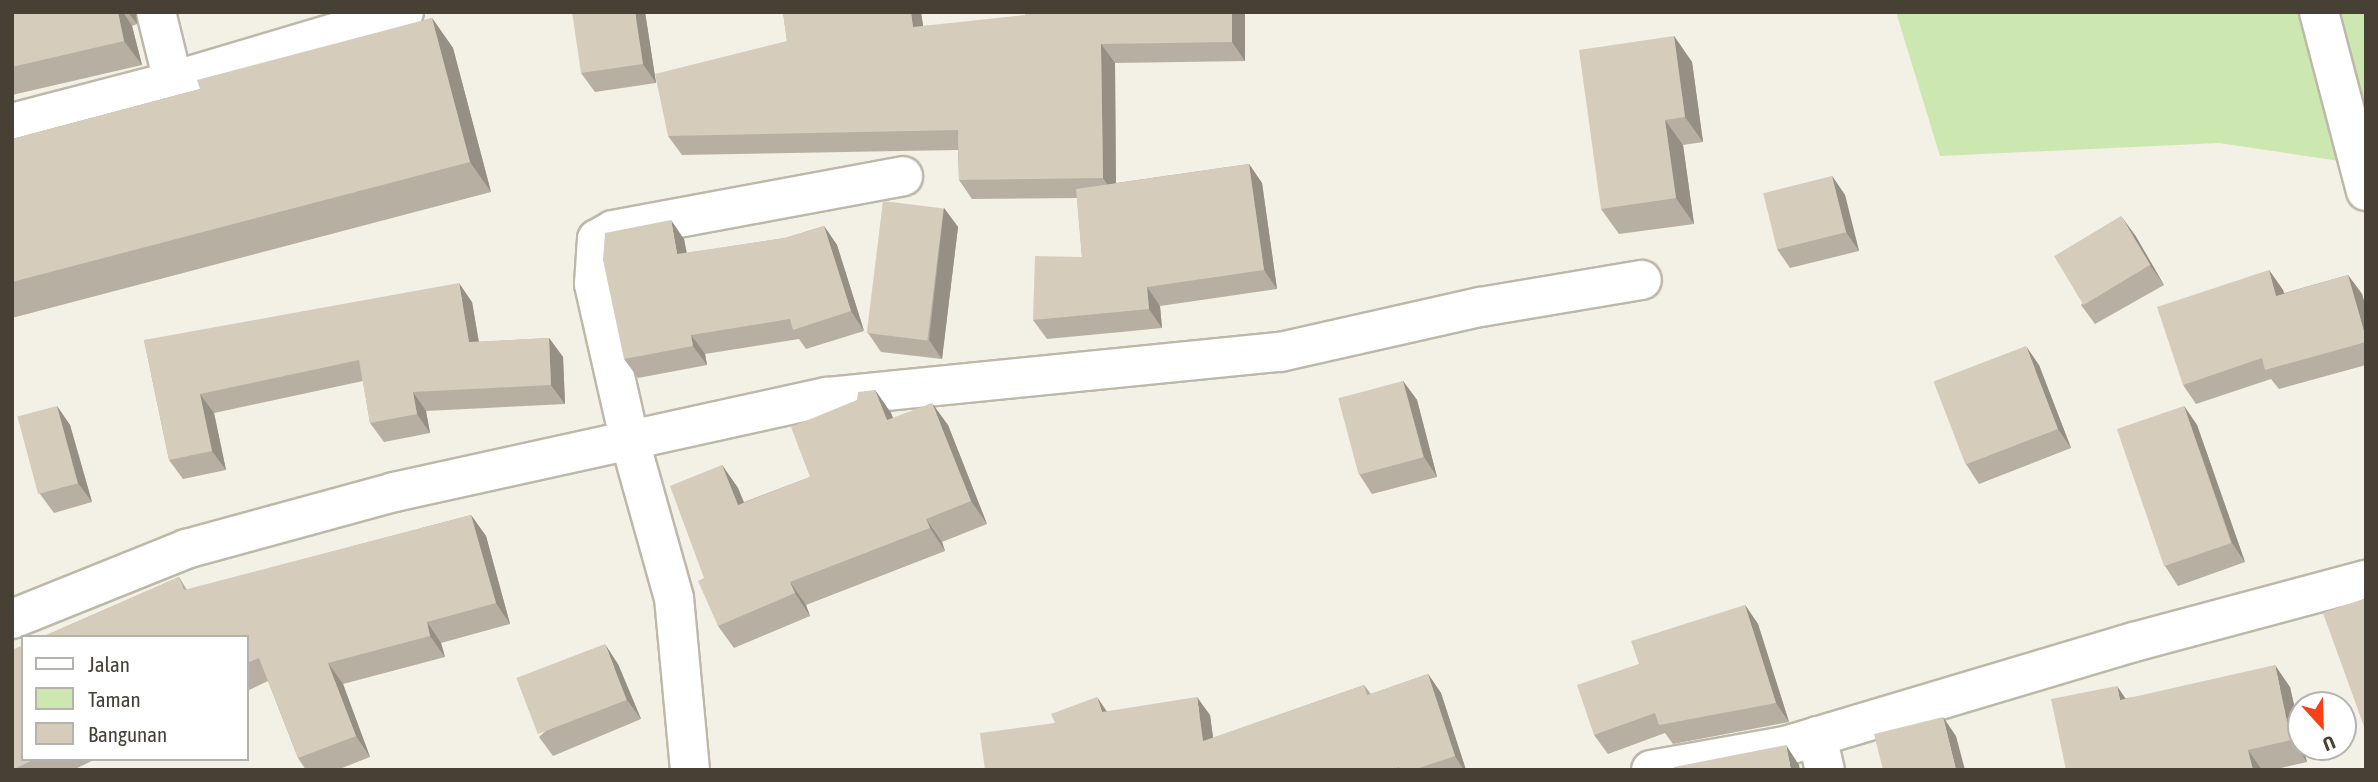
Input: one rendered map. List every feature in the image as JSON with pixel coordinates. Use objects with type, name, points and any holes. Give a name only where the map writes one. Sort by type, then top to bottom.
[{"type":"street","points":[[156,12],[173,81]]},
{"type":"street","points":[[12,123],[173,81],[404,12]]},
{"type":"street","points":[[2319,12],[2366,191]]},
{"type":"street","points":[[690,770],[674,598],[629,438],[594,284],[597,239],[613,230],[903,176]]},
{"type":"street","points":[[12,619],[186,549],[394,492],[629,438],[827,397],[1280,352],[1480,307],[1643,280]]},
{"type":"street","points":[[1651,770],[1821,753],[2134,642],[2366,580]]},
{"type":"green space","points":[[1896,12],[2366,12],[2366,165],[2219,143],[1940,156]]},
{"type":"building","points":[[12,12],[118,12],[124,41],[12,67]]},
{"type":"building","points":[[572,12],[635,12],[643,64],[581,73]]},
{"type":"building","points":[[783,12],[911,12],[913,27],[1025,15],[1025,12],[1232,12],[1232,42],[1101,44],[1103,178],[959,180],[958,130],[668,136],[655,74],[787,41]]},
{"type":"building","points":[[432,18],[470,162],[12,282],[12,139],[200,89],[197,80]]},
{"type":"building","points":[[1674,36],[1685,117],[1665,120],[1676,198],[1601,209],[1579,50]]},
{"type":"building","points":[[1249,164],[1264,270],[1147,287],[1149,309],[1033,320],[1035,256],[1082,257],[1076,189]]},
{"type":"building","points":[[1832,176],[1846,232],[1777,249],[1763,193]]},
{"type":"building","points":[[883,201],[944,208],[927,340],[867,333]]},
{"type":"building","points":[[2121,216],[2150,265],[2083,305],[2054,256]]},
{"type":"building","points":[[671,220],[677,254],[785,238],[824,226],[851,311],[793,330],[790,319],[691,335],[693,346],[624,359],[603,260],[605,233]]},
{"type":"building","points":[[2269,270],[2276,296],[2348,275],[2366,342],[2265,370],[2262,358],[2183,385],[2157,307]]},
{"type":"building","points":[[459,283],[469,342],[549,338],[551,385],[413,392],[417,414],[370,423],[359,360],[200,394],[212,451],[169,460],[144,340]]},
{"type":"building","points":[[2026,346],[2058,429],[1965,465],[1934,381]]},
{"type":"building","points":[[1403,381],[1423,457],[1359,475],[1338,398]]},
{"type":"building","points":[[875,390],[887,420],[932,403],[971,501],[926,519],[930,528],[790,582],[795,593],[718,626],[698,581],[704,578],[670,486],[722,465],[738,505],[810,477],[791,427],[857,400],[858,392]]},
{"type":"building","points":[[57,406],[78,483],[38,494],[17,417]]},
{"type":"building","points":[[2184,406],[2231,543],[2164,566],[2117,429]]},
{"type":"building","points":[[471,515],[496,603],[427,622],[430,636],[328,663],[356,736],[298,758],[259,658],[248,663],[248,635],[47,635],[179,577],[184,590]]},
{"type":"building","points":[[2366,598],[2366,732],[2357,707],[2357,691],[2351,691],[2323,613]]},
{"type":"building","points":[[1745,605],[1776,703],[1659,725],[1655,713],[1594,735],[1577,685],[1639,664],[1631,641]]},
{"type":"building","points":[[605,644],[627,700],[538,734],[516,678]]},
{"type":"building","points":[[21,646],[21,761],[31,761],[12,770],[12,650]]},
{"type":"building","points":[[2275,665],[2287,721],[2287,741],[2248,750],[2253,770],[2066,770],[2051,699],[2117,686],[2120,700]]},
{"type":"building","points":[[1428,674],[1455,756],[1413,770],[1400,770],[1399,767],[1392,770],[985,770],[980,733],[1055,723],[1051,714],[1097,697],[1102,712],[1197,697],[1203,741],[1364,685],[1367,695]]},
{"type":"building","points":[[1943,717],[1956,770],[1883,770],[1874,734]]},
{"type":"building","points":[[1786,745],[1791,770],[1675,770],[1674,767]]}]
